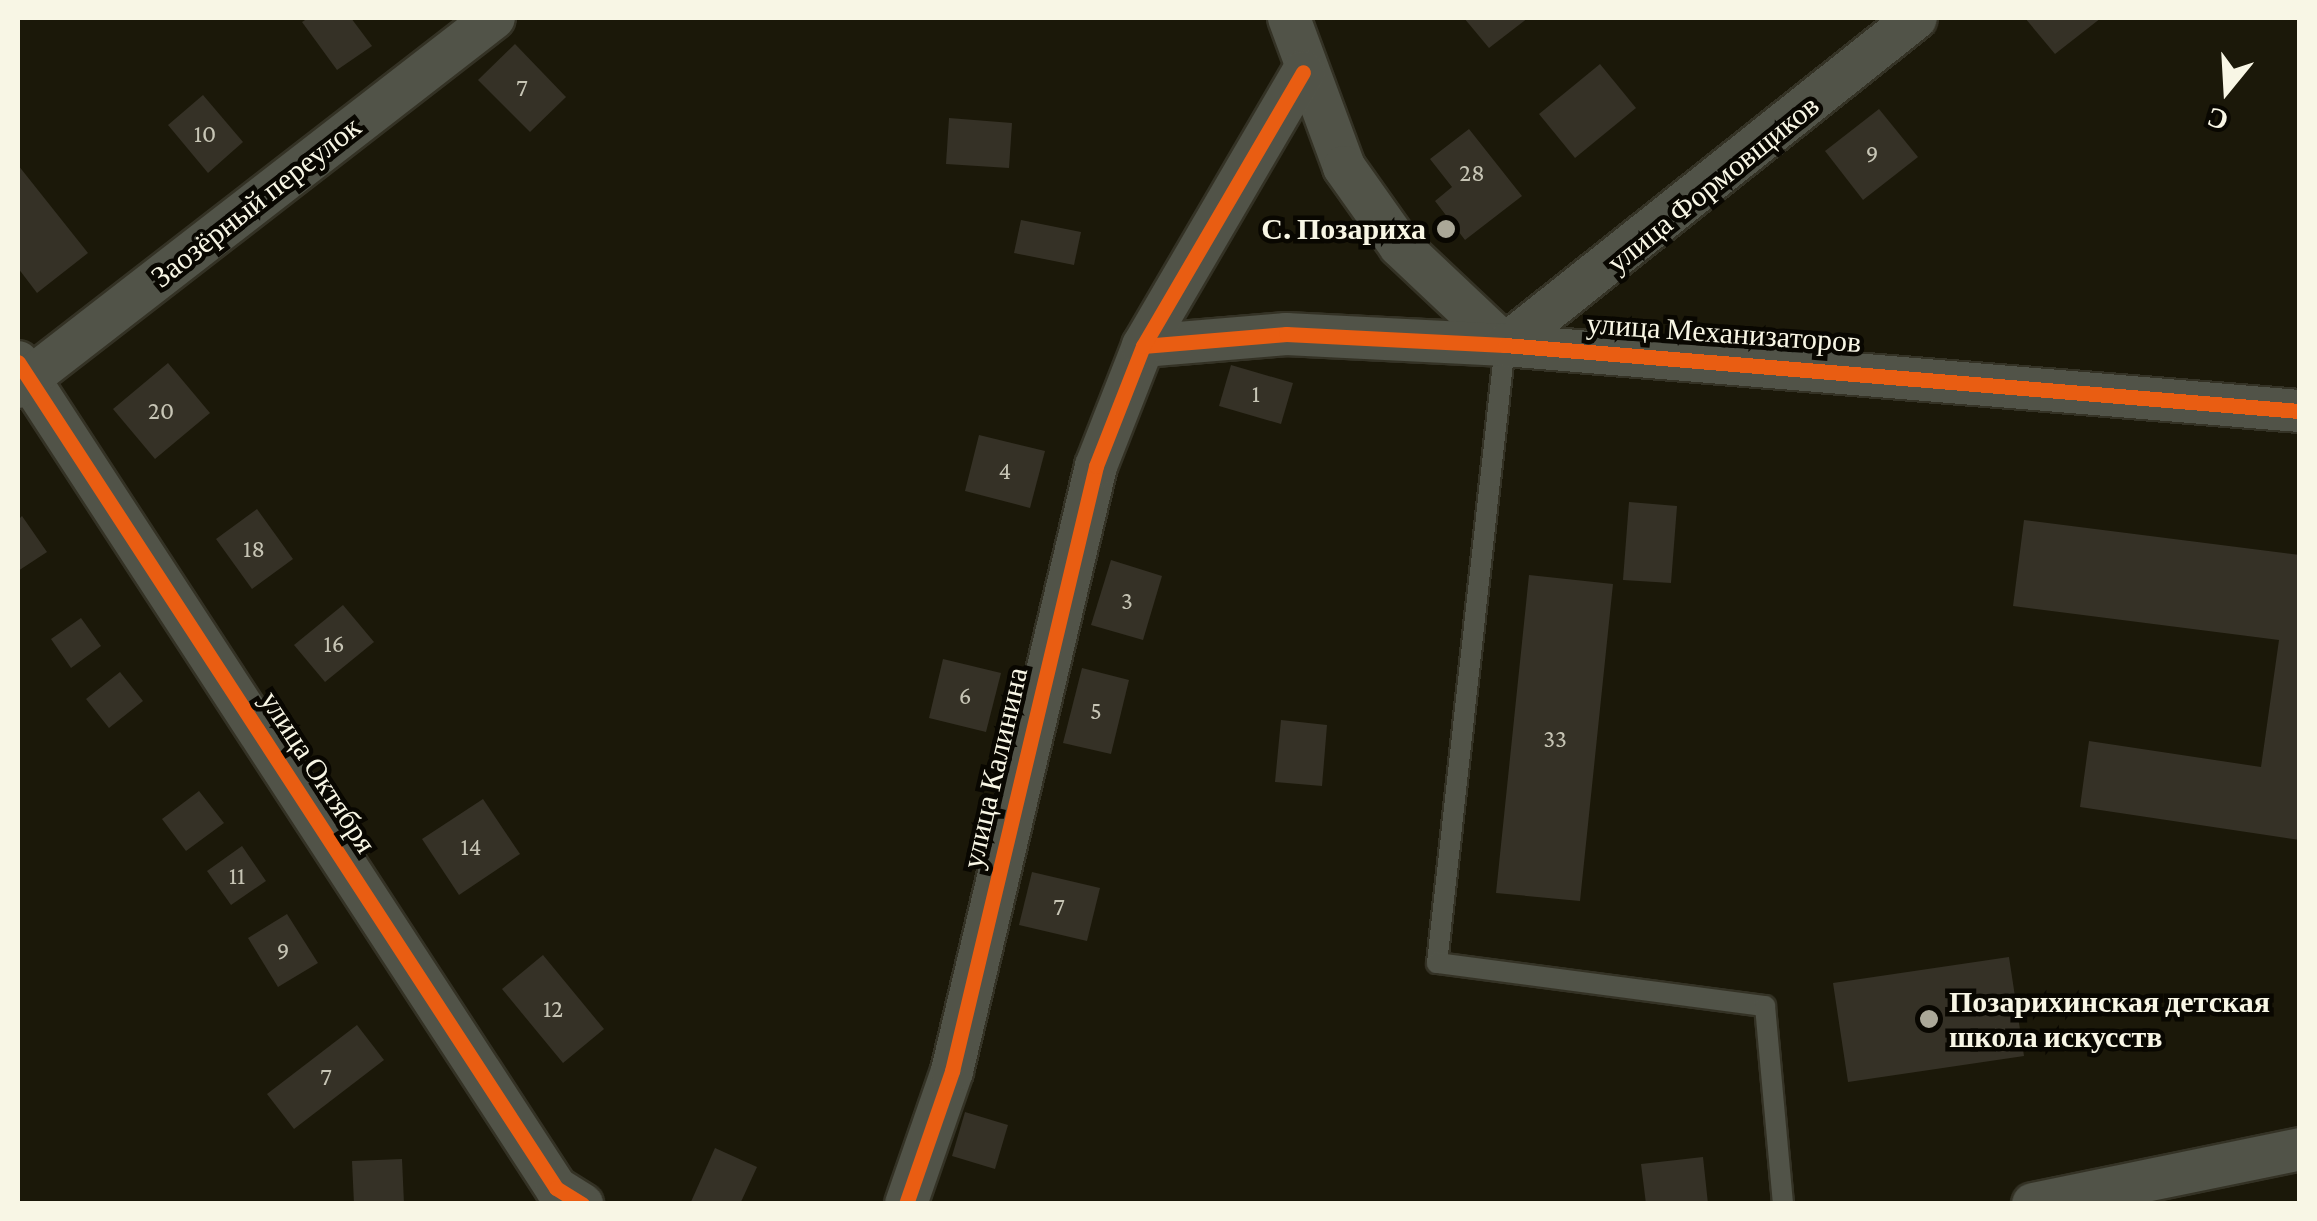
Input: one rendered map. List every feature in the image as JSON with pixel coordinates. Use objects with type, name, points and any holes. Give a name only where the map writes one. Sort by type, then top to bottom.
[{"type":"street","name":"Заозёрный переулок","points":[[22,376],[494,18]]},
{"type":"street","points":[[1289,18],[1303,72],[1361,191],[1400,246],[1505,344]]},
{"type":"street","name":"улица Формовщиков","points":[[1505,344],[1916,18]]},
{"type":"street","name":"улица Калинина","points":[[906,1204],[952,1071],[1096,466],[1142,346],[1303,72]]},
{"type":"street","name":"улица Механизаторов","points":[[1142,346],[1286,334],[1505,344],[2300,411]]},
{"type":"street","name":"улица Октября","points":[[22,376],[556,1188],[582,1204]]},
{"type":"street","points":[[2033,1204],[2300,1149]]},
{"type":"lane","points":[[1505,344],[1437,963],[1766,1006],[1783,1204]]},
{"type":"building","points":[[308,18],[351,18],[372,46],[337,70],[302,22]]},
{"type":"building","points":[[1464,18],[1528,18],[1489,48]]},
{"type":"building","points":[[2025,18],[2101,18],[2055,54]]},
{"type":"building","points":[[515,44],[566,97],[530,132],[478,80]]},
{"type":"building","points":[[1600,64],[1636,108],[1575,158],[1539,114]]},
{"type":"building","points":[[203,95],[243,142],[208,173],[168,125]]},
{"type":"building","points":[[1879,109],[1918,157],[1863,200],[1825,151]]},
{"type":"building","points":[[949,118],[1012,123],[1009,168],[946,164]]},
{"type":"building","points":[[1469,129],[1522,196],[1465,240],[1435,201],[1452,187],[1430,159]]},
{"type":"building","points":[[18,165],[88,253],[37,293],[18,268]]},
{"type":"building","points":[[1021,220],[1081,232],[1074,265],[1014,253]]},
{"type":"building","points":[[168,363],[210,413],[155,459],[113,409]]},
{"type":"building","points":[[1231,365],[1293,383],[1281,424],[1219,406]]},
{"type":"building","points":[[979,435],[1045,451],[1030,508],[965,491]]},
{"type":"building","points":[[1629,502],[1677,506],[1671,583],[1623,580]]},
{"type":"building","points":[[257,509],[293,559],[252,589],[216,539]]},
{"type":"building","points":[[22,516],[47,552],[18,571],[18,520]]},
{"type":"building","points":[[2024,520],[2300,555],[2300,840],[2080,807],[2089,741],[2261,767],[2279,640],[2013,606]]},
{"type":"building","points":[[1111,560],[1162,576],[1143,640],[1091,625]]},
{"type":"building","points":[[1529,575],[1613,584],[1580,901],[1496,893]]},
{"type":"building","points":[[343,605],[374,642],[325,682],[294,645]]},
{"type":"building","points":[[81,618],[101,646],[71,668],[51,639]]},
{"type":"building","points":[[943,659],[1001,673],[986,732],[929,718]]},
{"type":"building","points":[[1082,668],[1129,680],[1111,754],[1063,743]]},
{"type":"building","points":[[120,672],[143,701],[109,728],[86,699]]},
{"type":"building","points":[[1281,720],[1327,725],[1322,786],[1275,782]]},
{"type":"building","points":[[199,791],[224,823],[186,851],[162,819]]},
{"type":"building","points":[[483,799],[520,854],[459,895],[422,839]]},
{"type":"building","points":[[242,846],[266,881],[231,905],[207,871]]},
{"type":"building","points":[[1032,872],[1100,888],[1087,941],[1019,925]]},
{"type":"building","points":[[287,914],[318,963],[278,987],[248,938]]},
{"type":"building","points":[[543,955],[604,1029],[563,1063],[502,989]]},
{"type":"building","name":"Позарихинская детская школа искусств","points":[[2009,957],[2024,1056],[1848,1082],[1833,983]]},
{"type":"building","points":[[357,1025],[384,1060],[294,1129],[267,1094]]},
{"type":"building","points":[[965,1112],[1008,1125],[995,1169],[952,1156]]},
{"type":"building","points":[[715,1148],[757,1167],[740,1204],[690,1204]]},
{"type":"building","points":[[1703,1157],[1708,1204],[1646,1204],[1641,1164]]},
{"type":"building","points":[[402,1159],[404,1204],[354,1204],[352,1161]]},
{"type":"cycle path","points":[[906,1204],[952,1071],[1096,466],[1143,346],[1303,72]]},
{"type":"cycle path","points":[[1143,346],[1286,334],[1505,345],[2300,411]]},
{"type":"cycle path","points":[[18,362],[556,1188],[582,1204]]},
{"type":"place","name":"С. Позариха","points":[[1446,229]]},
{"type":"place","name":"Позарихинская детская школа искусств","points":[[1929,1019]]}]
